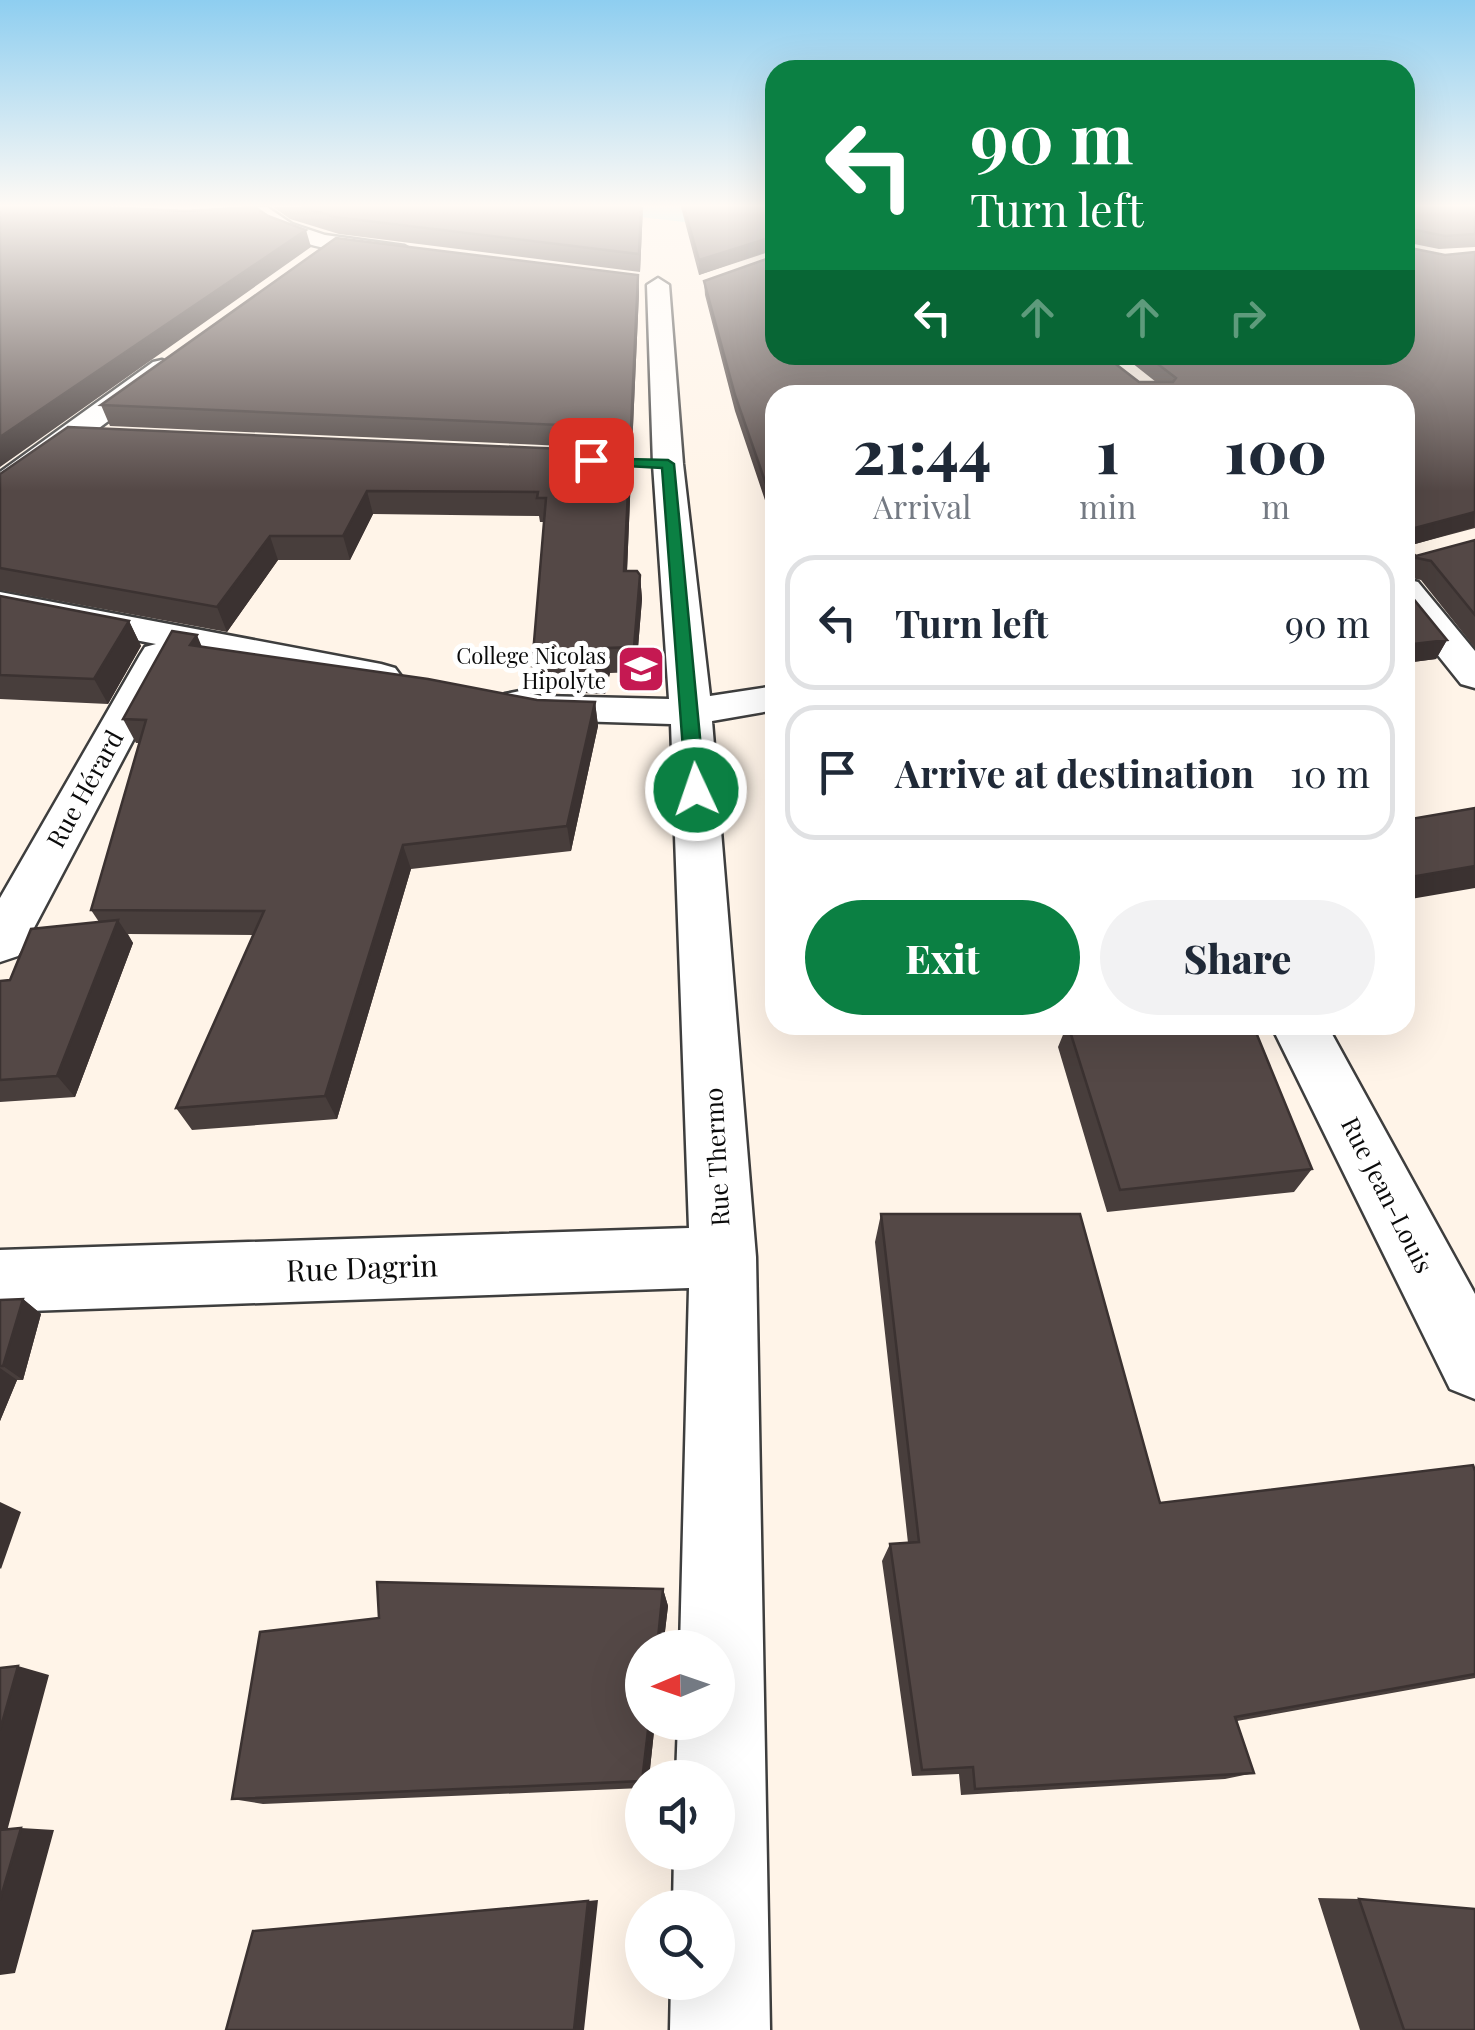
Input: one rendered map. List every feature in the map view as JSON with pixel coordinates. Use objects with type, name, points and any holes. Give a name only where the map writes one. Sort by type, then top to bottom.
[{"type":"street","name":"Rue Thermo","points":[[660,302],[649,463],[691,712],[723,1256],[720,2030]]},
{"type":"street","points":[[0,486],[178,357]]},
{"type":"street","points":[[67,436],[120,440]]},
{"type":"street","points":[[0,602],[424,685]]},
{"type":"street","points":[[1415,602],[1475,676]]},
{"type":"street","name":"Rue Hérard","points":[[0,943],[170,634]]},
{"type":"street","points":[[483,696],[542,708],[691,712],[765,700]]},
{"type":"street","name":"Rue Jean-Louis","points":[[1304,1035],[1475,1364]]},
{"type":"street","name":"Rue Dagrin","points":[[0,1281],[723,1256]]},
{"type":"building","points":[[0,302],[200,302],[0,437]]},
{"type":"building","points":[[246,302],[637,302],[631,428],[101,405]]},
{"type":"building","points":[[710,302],[765,302],[765,365],[1117,365],[1139,382],[1173,382],[1176,378],[1159,365],[1415,365],[1415,302],[1475,302],[1475,512],[1415,528],[1415,385],[765,385],[765,481],[735,395]]},
{"type":"building","points":[[68,427],[630,452],[624,571],[637,571],[640,575],[634,647],[607,648],[602,669],[532,666],[546,498],[537,498],[538,492],[367,491],[343,536],[270,536],[217,607],[0,568],[0,474]]},
{"type":"building","points":[[1475,540],[1475,615],[1431,561],[1415,555]]},
{"type":"building","points":[[0,596],[129,621],[94,679],[0,675]]},
{"type":"building","points":[[1415,601],[1447,640],[1415,644]]},
{"type":"building","points":[[172,631],[197,635],[190,645],[428,679],[537,700],[595,702],[567,826],[403,845],[325,1096],[176,1108],[264,911],[91,910],[146,720],[123,719]]},
{"type":"building","points":[[1475,808],[1475,866],[1415,876],[1415,818]]},
{"type":"building","points":[[118,920],[57,1076],[0,1080],[0,981],[10,980],[31,929]]},
{"type":"building","points":[[1071,1035],[1257,1035],[1312,1169],[1120,1190]]},
{"type":"building","points":[[881,1214],[1080,1214],[1160,1503],[1473,1465],[1475,1674],[1235,1717],[1254,1773],[975,1789],[973,1767],[922,1770],[890,1544],[919,1542]]},
{"type":"building","points":[[23,1299],[3,1366],[0,1366],[0,1300]]},
{"type":"building","points":[[377,1582],[663,1589],[659,1630],[625,1630],[625,1740],[647,1740],[644,1760],[625,1760],[625,1782],[232,1799],[260,1632],[379,1618]]},
{"type":"building","points":[[18,1666],[0,1730],[0,1668]]},
{"type":"building","points":[[21,1828],[0,1900],[0,1830]]},
{"type":"building","points":[[1359,1899],[1475,1909],[1475,2030],[1404,2030]]},
{"type":"building","points":[[588,1901],[574,2030],[226,2030],[253,1931]]},
{"type":"place","name":"College Nicolas Hipolyte","points":[[641,669]]},
{"type":"route","points":[[591,460],[668,464],[696,790]]}]
